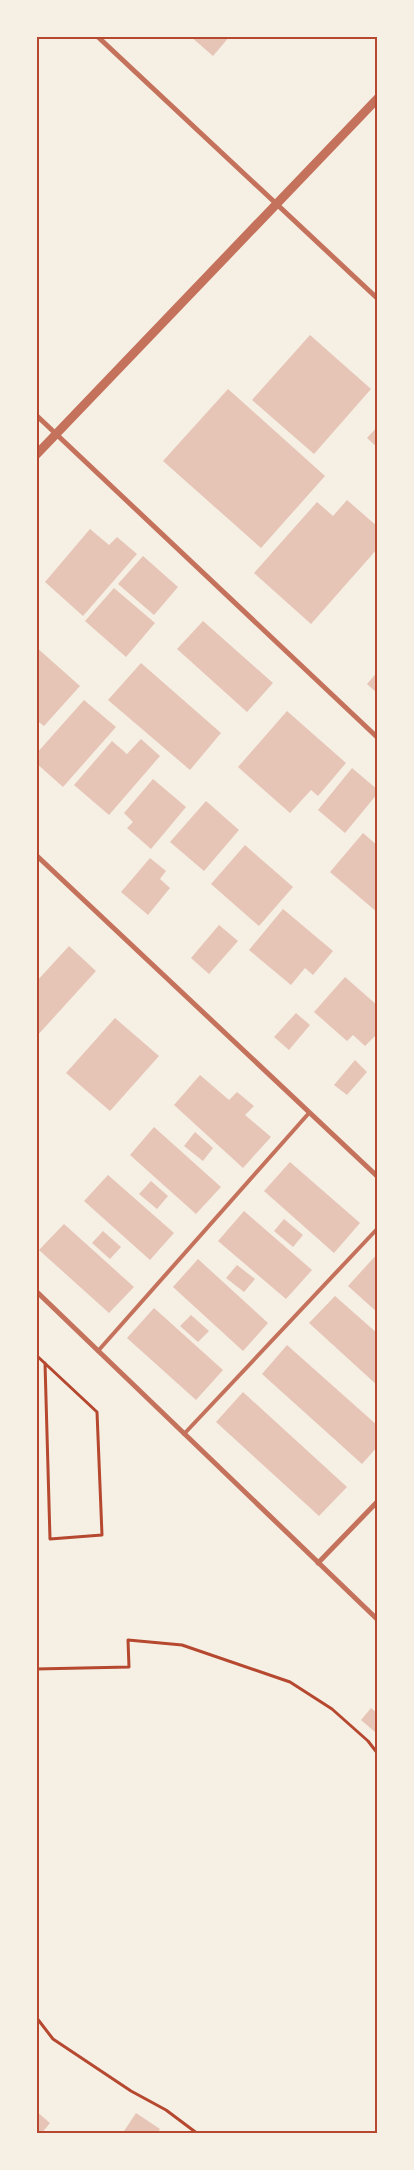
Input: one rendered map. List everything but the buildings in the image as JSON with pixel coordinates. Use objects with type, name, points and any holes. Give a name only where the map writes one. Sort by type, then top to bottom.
[{"type":"street","points":[[97,36],[275,205],[378,299]]},
{"type":"street","points":[[36,455],[378,98]]},
{"type":"street","points":[[36,415],[378,738]]},
{"type":"street","points":[[36,855],[378,1177]]},
{"type":"street","points":[[36,1291],[378,1620]]},
{"type":"street","points":[[318,1563],[378,1500]]},
{"type":"lane","points":[[98,1351],[309,1113]]},
{"type":"lane","points":[[184,1434],[378,1228]]},
{"type":"path","points":[[36,1355],[45,1363],[97,1412],[102,1536],[50,1539],[45,1363]]},
{"type":"path","points":[[36,1669],[129,1667],[128,1640],[182,1645],[290,1682],[332,1709],[368,1741],[378,1754]]},
{"type":"path","points":[[36,2017],[53,2039],[131,2091],[166,2110],[198,2134]]}]
